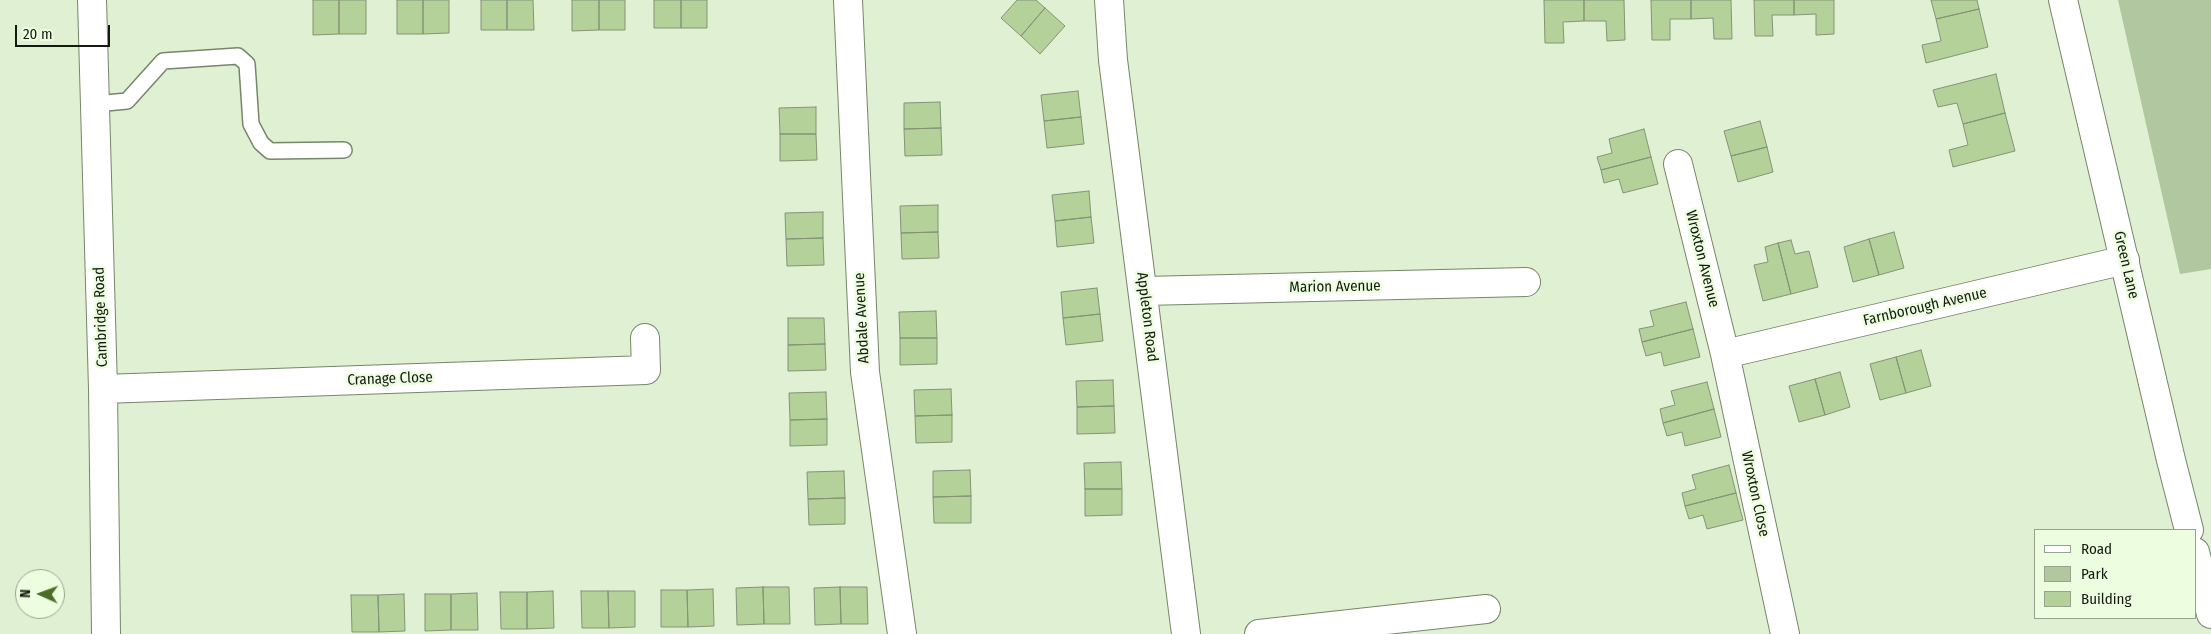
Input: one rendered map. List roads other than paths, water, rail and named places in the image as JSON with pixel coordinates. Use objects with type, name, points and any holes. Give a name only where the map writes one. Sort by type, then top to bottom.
[{"type":"street","name":"Cambridge Road","points":[[92,0],[103,389],[106,634]]},
{"type":"street","name":"Abdale Avenue","points":[[848,0],[865,372],[902,634]]},
{"type":"street","name":"Appleton Road","points":[[1109,0],[1113,60],[1144,291],[1186,634]]},
{"type":"street","name":"Green Lane","points":[[2063,0],[2189,529]]},
{"type":"street","name":"Wroxton Avenue","points":[[1678,164],[1725,354]]},
{"type":"street","name":"Farnborough Avenue","points":[[1725,354],[2125,260]]},
{"type":"street","name":"Marion Avenue","points":[[1144,291],[1526,282]]},
{"type":"street","name":"Cranage Close","points":[[103,389],[646,370],[645,338]]},
{"type":"street","name":"Wroxton Close","points":[[1725,354],[1784,634]]},
{"type":"street","points":[[2196,556],[2211,614]]},
{"type":"street","points":[[1259,634],[1486,609]]},
{"type":"lane","points":[[95,104],[127,101],[163,61],[238,56],[247,64],[251,124],[261,143],[270,151],[344,150]]}]
